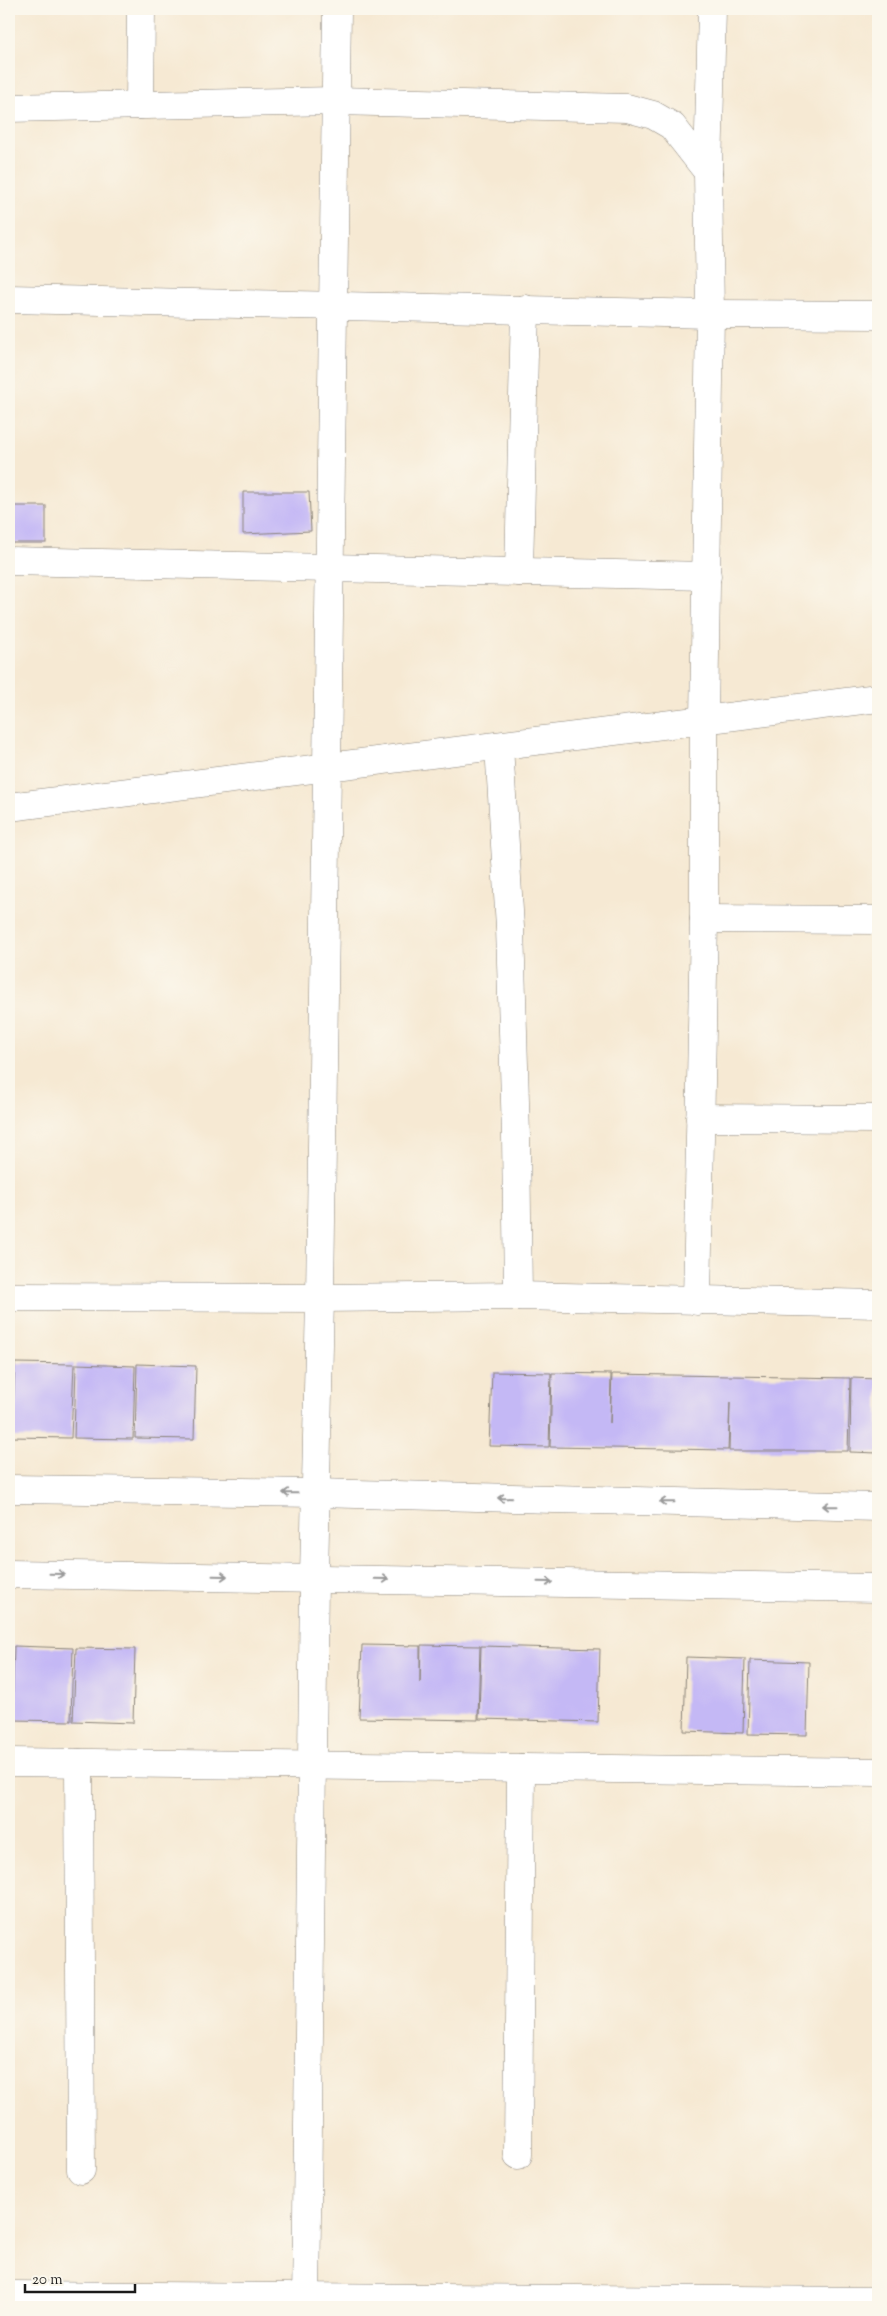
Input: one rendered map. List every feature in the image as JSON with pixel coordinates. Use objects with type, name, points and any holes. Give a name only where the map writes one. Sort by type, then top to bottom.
[{"type":"street","points":[[140,105],[141,9]]},
{"type":"street","points":[[306,2303],[314,1578],[320,1298],[337,9]]},
{"type":"street","points":[[696,1301],[704,919],[704,721],[710,314],[708,172],[712,9]]},
{"type":"street","points":[[9,108],[335,101],[627,108],[652,115],[672,126],[708,172]]},
{"type":"street","points":[[9,299],[332,304],[710,314],[878,315]]},
{"type":"street","points":[[519,572],[525,310]]},
{"type":"street","points":[[9,561],[707,576]]},
{"type":"street","points":[[9,807],[878,698]]},
{"type":"street","points":[[499,746],[510,927],[518,1296]]},
{"type":"street","points":[[704,919],[878,920]]},
{"type":"street","points":[[700,1118],[878,1119]]},
{"type":"street","points":[[9,1297],[320,1298],[518,1296],[878,1304]]},
{"type":"street","points":[[9,1489],[316,1493],[878,1507]]},
{"type":"street","points":[[9,1574],[878,1588]]},
{"type":"street","points":[[9,1762],[878,1772]]},
{"type":"street","points":[[79,1763],[81,2170]]},
{"type":"street","points":[[518,2155],[522,1768]]},
{"type":"street","points":[[9,2294],[306,2303],[878,2301]]},
{"type":"building","points":[[243,492],[309,492],[311,531],[243,534]]},
{"type":"building","points":[[9,506],[46,506],[46,543],[9,543]]},
{"type":"building","points":[[9,1363],[13,1363],[11,1436],[9,1436]]},
{"type":"building","points":[[15,1363],[74,1364],[71,1438],[12,1437]]},
{"type":"building","points":[[76,1364],[135,1366],[133,1439],[74,1438]]},
{"type":"building","points":[[137,1364],[196,1366],[194,1439],[135,1438]]},
{"type":"building","points":[[492,1372],[551,1373],[549,1447],[489,1446]]},
{"type":"building","points":[[552,1373],[611,1374],[610,1423],[612,1374],[850,1378],[848,1451],[729,1451],[730,1402],[728,1450],[550,1447]]},
{"type":"building","points":[[851,1378],[878,1379],[878,1453],[850,1452]]},
{"type":"building","points":[[362,1645],[420,1646],[420,1683],[421,1645],[480,1646],[478,1720],[359,1718]]},
{"type":"building","points":[[14,1646],[73,1648],[71,1721],[12,1720]]},
{"type":"building","points":[[481,1646],[600,1649],[598,1722],[479,1719]]},
{"type":"building","points":[[76,1648],[135,1649],[133,1723],[73,1721]]},
{"type":"building","points":[[686,1657],[745,1659],[743,1733],[684,1731]]},
{"type":"building","points":[[750,1660],[809,1662],[807,1735],[748,1734]]}]
